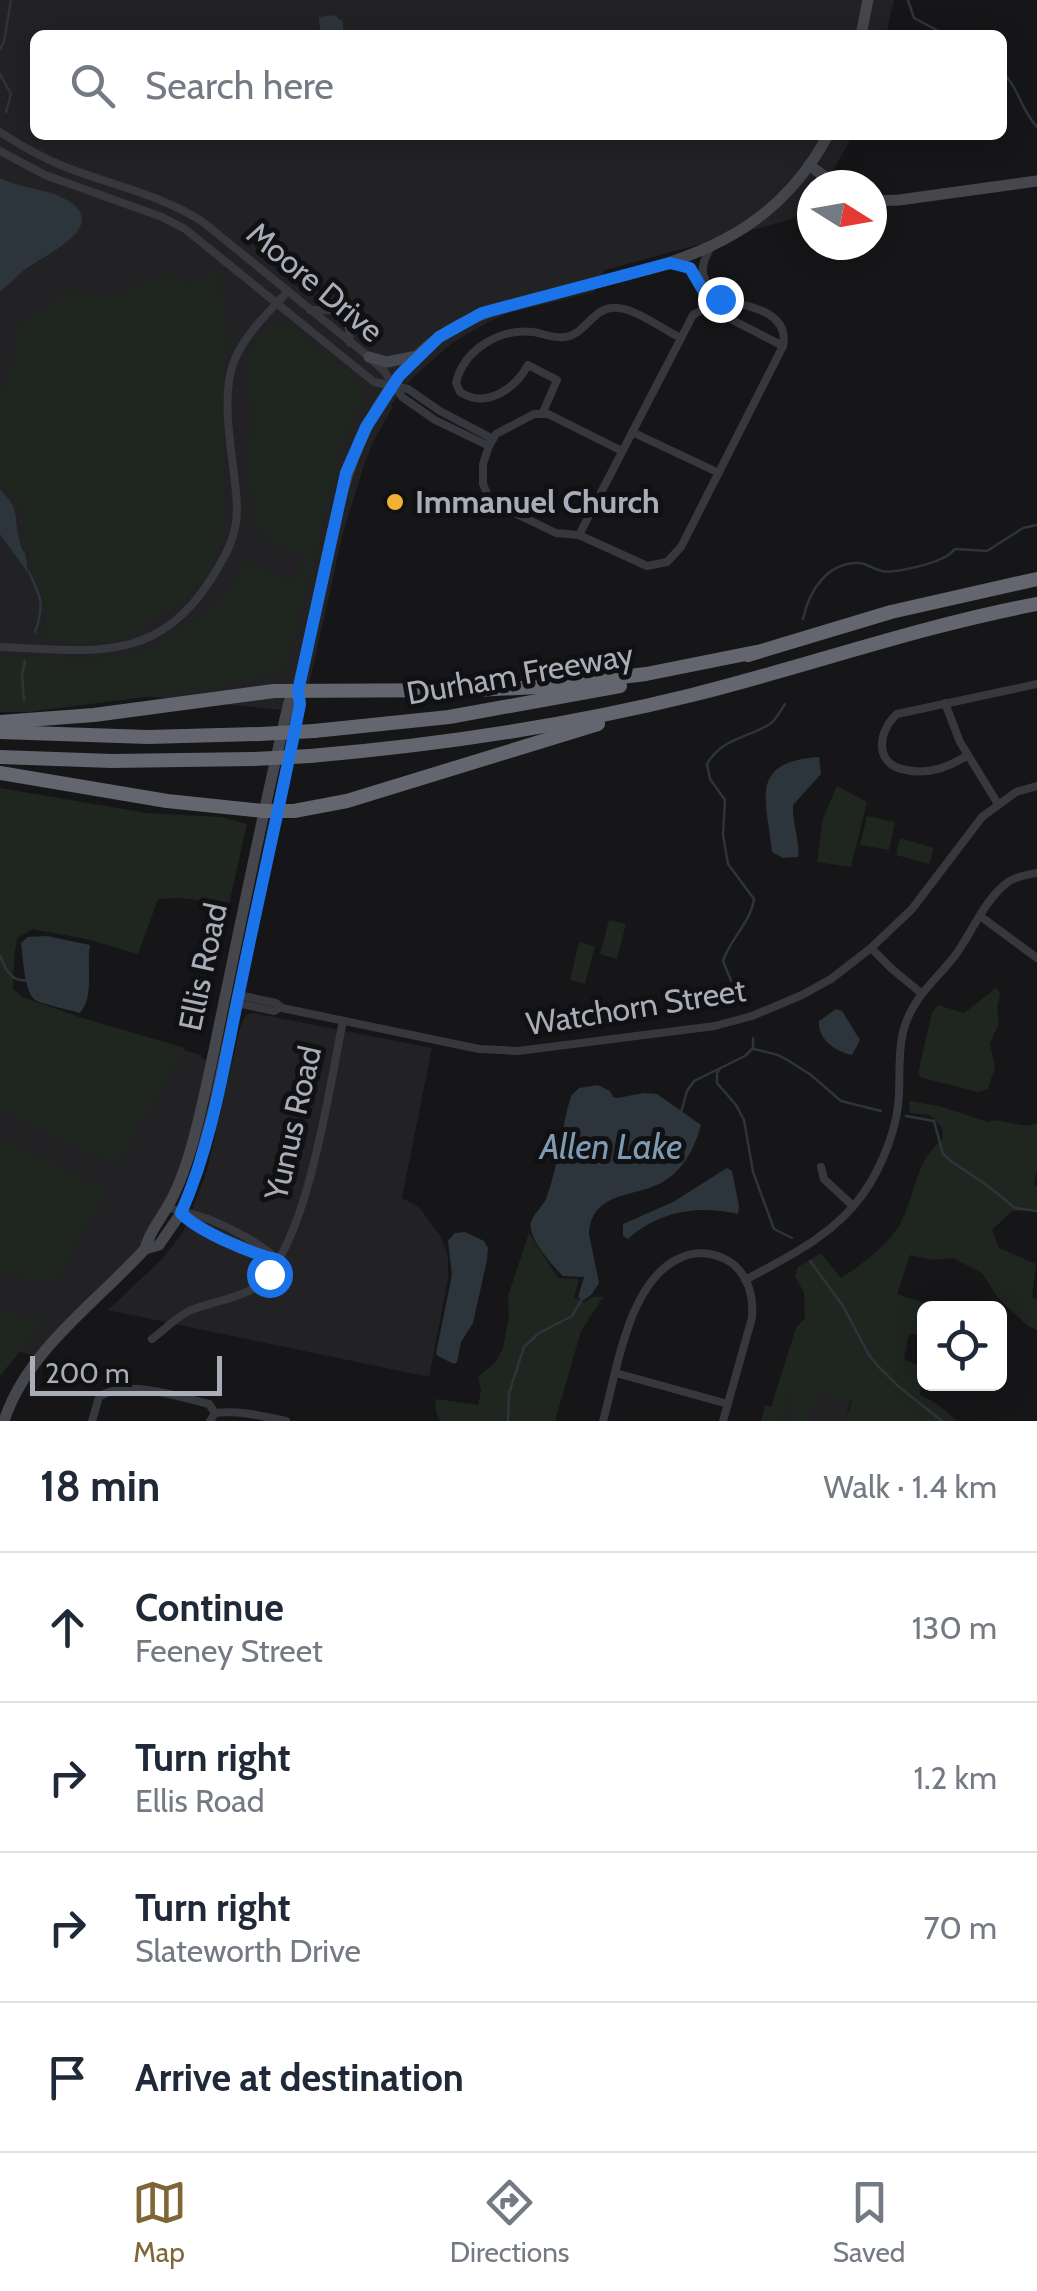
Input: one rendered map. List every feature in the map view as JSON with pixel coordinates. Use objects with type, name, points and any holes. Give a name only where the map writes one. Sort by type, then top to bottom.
[{"type":"highway","name":"Durham Freeway","points":[[0,732],[148,737],[260,734],[396,723],[534,703],[654,679],[891,612],[1037,579]]},
{"type":"highway","name":"Durham Freeway","points":[[0,756],[148,762],[310,756],[399,748],[608,714],[694,694],[915,631],[1037,604]]},
{"type":"highway","points":[[0,722],[79,717],[262,692],[540,688],[646,674],[756,652]]},
{"type":"highway","points":[[0,774],[167,801],[271,811],[305,810],[347,801],[694,694]]},
{"type":"main road","points":[[862,30],[868,0]]},
{"type":"main road","name":"Ellis Road","points":[[146,1249],[148,1235],[168,1207],[191,1148],[234,998],[237,947],[300,704],[298,691],[343,484],[360,440],[392,385],[439,337],[482,313],[670,263],[739,233],[791,189],[825,140]]},
{"type":"main road","points":[[809,165],[816,170]]},
{"type":"main road","points":[[887,200],[1037,182]]},
{"type":"main road","points":[[368,357],[387,362],[417,356]]},
{"type":"main road","name":"Ellis Road","points":[[4,1421],[20,1383],[39,1356],[146,1249],[160,1245],[181,1213],[197,1172],[224,1063],[271,811]]},
{"type":"street","name":"Moore Drive","points":[[0,132],[63,166],[184,210],[368,357],[384,371],[392,385]]},
{"type":"street","name":"Moore Drive","points":[[0,151],[45,176],[176,224],[374,382],[392,385]]},
{"type":"street","points":[[710,248],[702,264],[704,278],[714,292],[728,300]]},
{"type":"street","points":[[622,451],[544,412],[534,414],[504,428],[491,442],[482,472],[485,491],[498,505],[556,534],[579,534],[647,566],[667,562],[681,548],[785,337],[779,322],[770,314],[708,295],[690,268],[670,263]]},
{"type":"street","points":[[0,647],[64,652],[129,646],[180,618],[203,592],[233,540],[237,516],[228,411],[232,366],[253,330],[288,291]]},
{"type":"street","points":[[491,442],[463,408],[456,383],[464,363],[477,349],[504,334],[526,332],[564,338],[578,332],[598,312],[620,308],[681,338]]},
{"type":"street","points":[[579,534],[693,315],[706,309],[715,312],[783,346]]},
{"type":"street","points":[[310,310],[343,312],[348,320],[350,342]]},
{"type":"street","points":[[392,385],[463,408],[517,382],[528,365],[557,380],[544,412]]},
{"type":"street","points":[[392,385],[435,420],[491,442]]},
{"type":"street","points":[[632,432],[719,472]]},
{"type":"street","points":[[968,756],[950,767],[906,770],[894,766],[882,748],[882,735],[897,714],[1037,684]]},
{"type":"street","points":[[945,703],[968,756],[998,804]]},
{"type":"street","name":"Watchorn Street","points":[[234,998],[274,1011],[279,1008],[498,1051],[550,1049],[714,1026],[752,1016],[802,996],[871,948],[912,909],[967,834],[998,804],[1016,792],[1037,786]]},
{"type":"street","points":[[746,1280],[832,1228],[853,1206],[876,1172],[888,1144],[899,1099],[902,1034],[912,1007],[954,957],[1006,884],[1037,873]]},
{"type":"street","points":[[980,916],[1037,958]]},
{"type":"street","points":[[871,948],[921,993]]},
{"type":"street","name":"Yunus Road","points":[[152,1339],[184,1314],[254,1288],[269,1274],[309,1187],[342,1021]]},
{"type":"street","points":[[821,1166],[824,1179],[853,1206]]},
{"type":"street","points":[[168,1207],[196,1226],[277,1260]]},
{"type":"street","points":[[603,1421],[631,1317],[640,1298],[656,1274],[671,1262],[689,1254],[706,1253],[736,1266],[751,1291],[752,1318],[723,1421]]},
{"type":"street","points":[[616,1374],[728,1404]]},
{"type":"street","points":[[92,1421],[99,1396],[118,1388],[209,1404],[212,1417],[242,1412],[286,1421]]},
{"type":"shaded area","points":[[0,0],[894,0],[887,30],[30,30],[30,140],[850,140],[833,170],[797,170],[797,215],[793,219],[605,270],[594,292],[490,321],[452,343],[410,380],[391,405],[364,465],[343,533],[303,712],[0,682]]},
{"type":"shaded area","points":[[217,269],[229,337],[222,379],[222,539],[209,572],[171,610],[152,617],[136,635],[107,643],[43,641],[47,611],[29,560],[21,505],[0,484],[0,396],[13,362],[17,330],[71,290],[103,295],[123,293],[143,281],[170,274],[189,284]]},
{"type":"shaded area","points":[[279,322],[352,374],[365,394],[345,436],[284,669],[215,688],[28,712],[0,712],[0,656],[92,660],[146,651],[217,605],[235,583],[244,561],[291,582],[299,573],[302,557],[262,534],[254,516],[248,465],[252,424],[249,350]]},
{"type":"shaded area","points":[[837,786],[867,802],[851,867],[817,862],[823,818]]},
{"type":"shaded area","points":[[0,788],[147,813],[221,817],[247,824],[229,904],[158,899],[138,954],[33,929],[17,938],[13,989],[22,997],[185,1048],[113,1164],[0,1109]]},
{"type":"shaded area","points":[[867,816],[895,822],[889,850],[860,845]]},
{"type":"shaded area","points":[[900,838],[934,848],[929,864],[896,855]]},
{"type":"shaded area","points":[[609,920],[626,924],[617,959],[600,954]]},
{"type":"shaded area","points":[[579,942],[595,946],[585,984],[570,980]]},
{"type":"shaded area","points":[[996,988],[1000,993],[999,1023],[990,1044],[995,1067],[988,1089],[978,1092],[918,1074],[932,1012],[938,1005],[964,1013]]},
{"type":"shaded area","points":[[0,994],[208,1060],[178,1178],[150,1238],[39,1356],[0,1348]]},
{"type":"shaded area","points":[[253,1013],[432,1048],[402,1198],[419,1207],[441,1237],[448,1256],[448,1279],[429,1377],[108,1310],[162,1259],[183,1232],[206,1174],[240,1028],[246,1015]]},
{"type":"shaded area","points":[[909,1101],[988,1122],[1037,1123],[1037,1209],[1012,1211],[992,1230],[999,1248],[1036,1264],[1032,1297],[1037,1300],[1037,1330],[1007,1306],[1007,1301],[998,1298],[982,1273],[953,1258],[932,1260],[910,1255],[897,1294],[918,1301],[917,1334],[909,1334],[904,1359],[917,1365],[920,1395],[957,1421],[845,1421],[852,1401],[817,1394],[808,1421],[789,1421],[795,1392],[791,1391],[782,1421],[761,1421],[765,1405],[771,1407],[796,1328],[805,1318],[804,1293],[795,1276],[798,1267],[821,1253],[841,1278],[874,1254],[900,1224],[921,1168],[942,1140],[943,1129],[930,1115],[910,1113]]},
{"type":"shaded area","points":[[0,1137],[106,1189],[58,1276],[42,1281],[0,1273]]},
{"type":"shaded area","points":[[529,1233],[558,1278],[579,1279],[574,1297],[584,1302],[603,1297],[581,1331],[555,1421],[440,1421],[436,1399],[478,1405],[478,1377],[496,1362],[503,1348],[508,1296]]},
{"type":"shaded area","points":[[0,1311],[44,1321],[0,1376]]},
{"type":"shaded area","points":[[789,1386],[851,1399],[845,1421],[779,1421]]},
{"type":"water","points":[[334,15],[343,22],[343,30],[320,30],[319,17]]},
{"type":"water","points":[[0,178],[65,199],[78,209],[82,219],[70,239],[0,291]]},
{"type":"water","points":[[0,490],[15,510],[28,573],[0,534]]},
{"type":"water","points":[[819,757],[821,774],[793,805],[798,857],[783,858],[772,852],[767,787],[771,776],[781,767]]},
{"type":"water","points":[[47,936],[90,945],[89,989],[80,1013],[42,1003],[31,995],[21,943],[28,937]]},
{"type":"water","points":[[836,1009],[842,1011],[860,1040],[852,1055],[839,1051],[821,1033],[819,1021]]},
{"type":"water","name":"Allen Lake","points":[[598,1085],[617,1098],[657,1094],[701,1125],[687,1158],[669,1178],[615,1198],[597,1210],[589,1234],[599,1283],[584,1300],[578,1297],[584,1277],[563,1276],[540,1249],[531,1225],[551,1184],[571,1096],[579,1088]]},
{"type":"water","points":[[727,1168],[732,1171],[738,1214],[708,1210],[680,1213],[653,1222],[628,1239],[623,1236],[623,1224],[673,1202]]},
{"type":"water","points":[[465,1232],[484,1241],[487,1260],[473,1323],[454,1364],[436,1353],[452,1275],[448,1241],[455,1233]]},
{"type":"waterway","points":[[0,49],[11,0]]},
{"type":"waterway","points":[[908,0],[914,18],[937,30]]},
{"type":"waterway","points":[[0,74],[11,94],[6,112]]},
{"type":"waterway","points":[[1007,78],[1037,127]]},
{"type":"waterway","points":[[803,619],[821,580],[838,567],[859,563],[887,572],[912,568],[938,560],[955,549],[987,551],[1023,528],[1037,525]]},
{"type":"waterway","points":[[29,572],[40,601],[35,632]]},
{"type":"waterway","points":[[24,700],[25,661]]},
{"type":"waterway","points":[[738,1005],[723,961],[754,899],[728,864],[723,835],[725,800],[710,779],[707,764],[727,744],[770,724],[785,704]]},
{"type":"waterway","points":[[0,955],[10,974],[29,980]]},
{"type":"waterway","points":[[753,1038],[753,1047]]},
{"type":"waterway","points":[[681,1113],[694,1081],[745,1056],[753,1048]]},
{"type":"waterway","points":[[754,1049],[789,1061],[841,1101],[881,1111]]},
{"type":"waterway","points":[[720,1069],[717,1083],[744,1120],[753,1172],[774,1229],[792,1238]]},
{"type":"waterway","points":[[906,1116],[934,1121],[943,1154],[951,1161],[1015,1208],[1037,1211]]},
{"type":"waterway","points":[[810,1261],[843,1306],[878,1366],[942,1421]]},
{"type":"waterway","points":[[508,1421],[509,1393],[524,1347],[539,1333],[572,1316],[583,1297]]},
{"type":"place","name":"Immanuel Church","points":[[395,502]]},
{"type":"route","points":[[269,1274],[277,1260],[196,1226],[181,1213],[197,1172],[214,1107],[279,812],[300,704],[298,691],[336,513],[360,440],[392,385],[417,356],[439,337],[482,313],[670,263],[690,268],[704,292],[720,299]]}]
